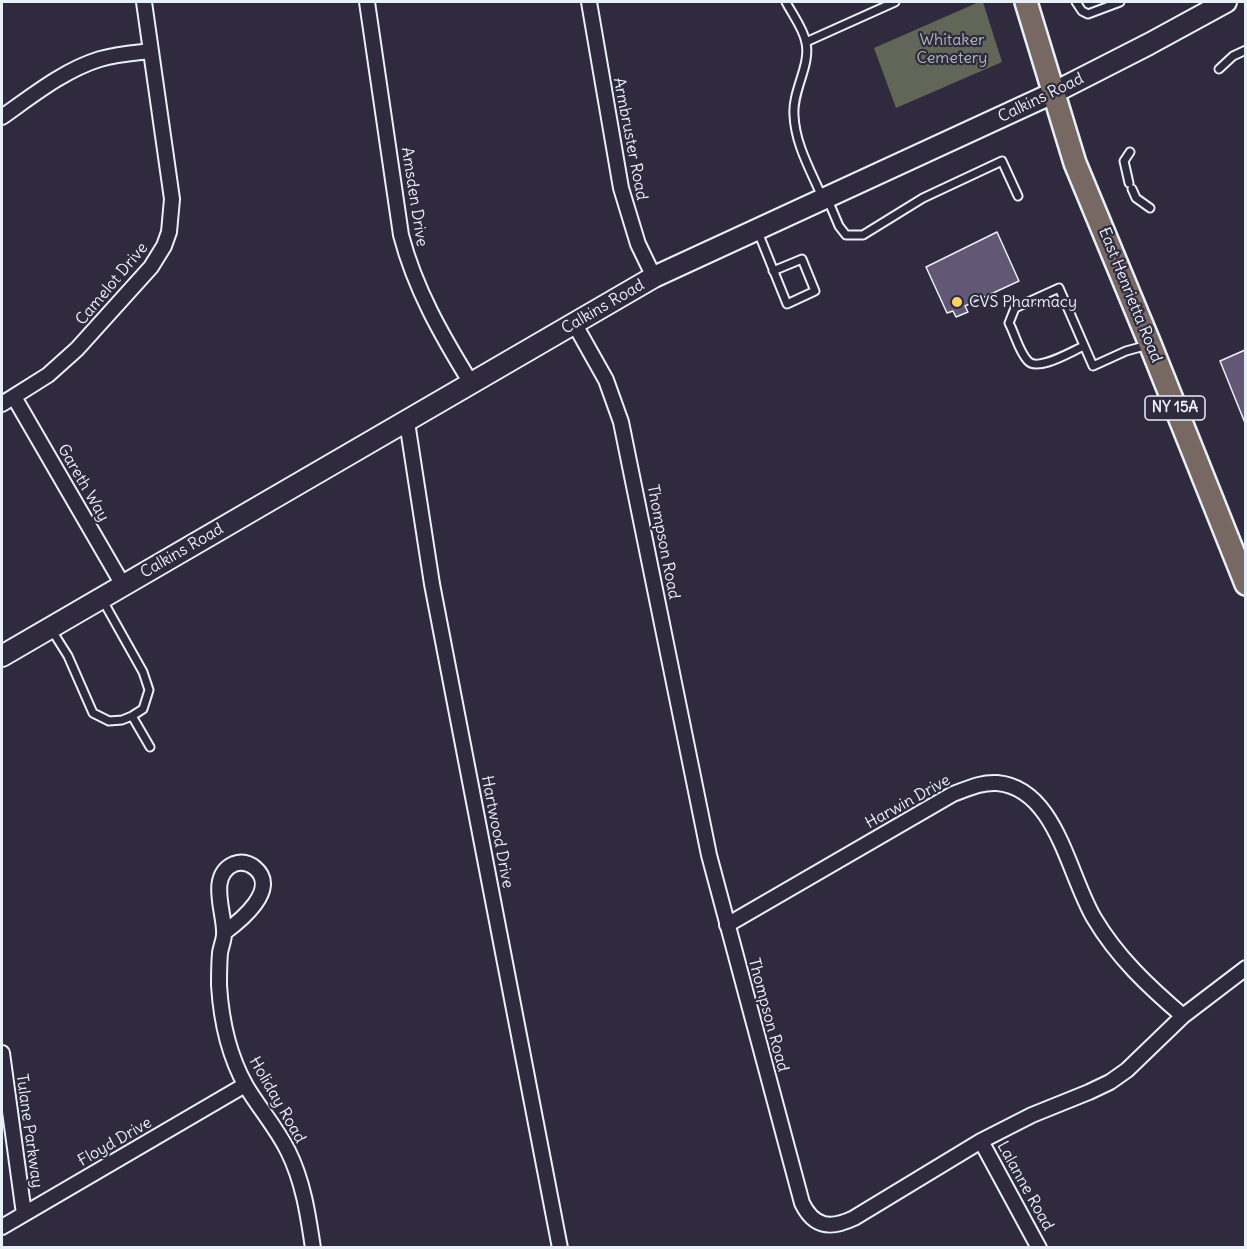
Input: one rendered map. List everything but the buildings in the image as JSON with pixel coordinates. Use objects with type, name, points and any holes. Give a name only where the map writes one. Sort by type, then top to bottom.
[{"type":"main road","name":"East Henrietta Road","points":[[1026,2],[1075,162],[1244,574]]},
{"type":"main road","name":"Calkins Road","points":[[2,656],[654,277],[1053,93],[1226,2]]},
{"type":"street","name":"Camelot Drive","points":[[8,401],[48,375],[77,349],[151,267],[164,246],[169,232],[172,199],[144,2]]},
{"type":"street","name":"Amsden Drive","points":[[368,2],[401,235],[407,259],[431,315],[471,383]]},
{"type":"street","name":"Armbruster Road","points":[[589,2],[621,188],[638,244],[654,277]]},
{"type":"street","points":[[2,117],[81,66],[112,56],[151,51]]},
{"type":"street","name":"Thompson Road","points":[[574,323],[596,358],[621,422],[709,855],[802,1203],[807,1213],[815,1220],[831,1226],[854,1218],[981,1141],[1032,1115],[1110,1082],[1127,1070],[1183,1016],[1245,968]]},
{"type":"street","name":"Gareth Way","points":[[8,401],[123,585]]},
{"type":"street","name":"Hartwood Drive","points":[[407,422],[432,584],[560,1248]]},
{"type":"street","name":"Harwin Drive","points":[[727,925],[953,794],[976,785],[995,783],[1013,786],[1029,794],[1042,807],[1053,825],[1083,897],[1116,950],[1146,985],[1183,1016]]},
{"type":"street","name":"Holiday Road","points":[[225,932],[240,921],[257,902],[263,885],[258,870],[250,864],[240,862],[231,866],[224,873],[219,886],[225,932],[220,954],[220,998],[228,1042],[246,1085],[276,1128],[289,1152],[306,1205],[313,1248]]},
{"type":"street","name":"Tulane Parkway","points":[[2,1053],[24,1214]]},
{"type":"street","name":"Floyd Drive","points":[[2,1227],[246,1085]]},
{"type":"street","name":"Lalanne Road","points":[[981,1141],[1036,1246]]},
{"type":"lane","points":[[786,2],[806,42],[806,52],[795,98],[796,131],[801,148],[825,199],[846,235],[863,235],[923,198],[1002,161],[1018,196]]},
{"type":"lane","points":[[806,42],[894,2]]},
{"type":"lane","points":[[1077,2],[1082,11],[1088,14],[1120,2]]},
{"type":"lane","points":[[1219,69],[1245,50]]},
{"type":"lane","points":[[1130,152],[1124,161],[1130,186],[1136,198],[1150,208]]},
{"type":"lane","points":[[757,230],[773,271],[787,304],[815,291],[802,259],[773,271]]},
{"type":"lane","points":[[1084,346],[1042,364],[1033,365],[1027,360],[1009,323],[1015,308],[1059,288],[1084,346],[1092,366],[1126,351],[1150,344]]},
{"type":"lane","points":[[50,627],[68,656],[93,713],[109,721],[132,716],[143,708],[149,690],[143,672],[101,597]]},
{"type":"lane","points":[[132,716],[150,747]]},
{"type":"green space","name":"Whitaker Cemetery","points":[[983,2],[1002,62],[896,108],[874,48]]},
{"type":"place","name":"CVS Pharmacy","points":[[957,302]]}]
